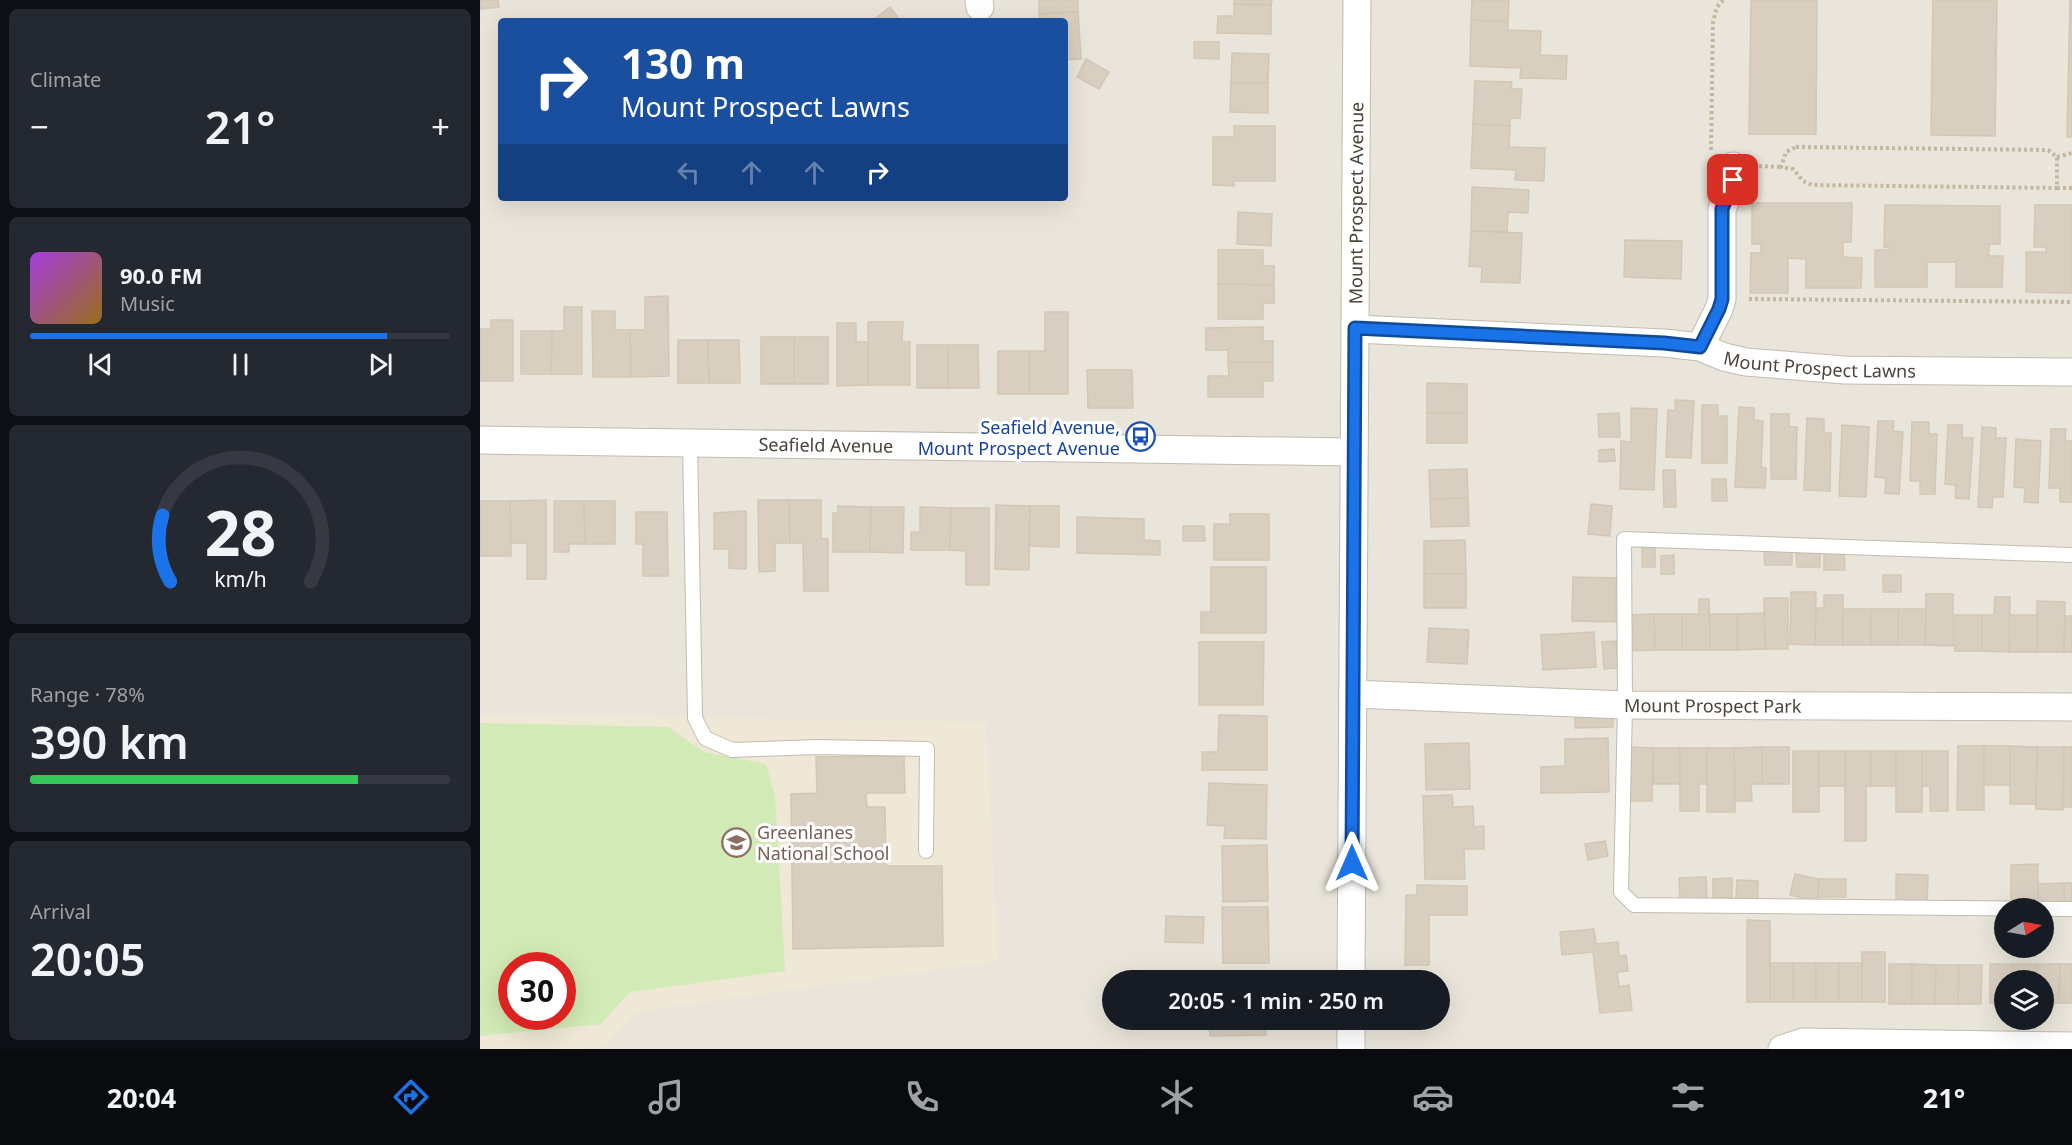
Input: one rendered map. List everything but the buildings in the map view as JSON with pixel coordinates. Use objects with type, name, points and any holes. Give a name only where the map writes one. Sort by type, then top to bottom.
[{"type":"street","name":"Mount Prospect Avenue","points":[[1352,970],[1357,0]]},
{"type":"street","points":[[1700,347],[1722,299],[1722,209],[1731,188],[1733,166]]},
{"type":"street","name":"Mount Prospect Lawns","points":[[1355,328],[1664,343],[1700,347],[1724,357],[1746,362],[1844,370],[2072,372]]},
{"type":"street","name":"Seafield Avenue","points":[[480,440],[1353,452]]},
{"type":"street","name":"Mount Prospect Park","points":[[1353,694],[1625,705],[2072,707]]},
{"type":"street","points":[[1351,1030],[1351,1049]]},
{"type":"street","points":[[1782,1049],[1803,1042],[2072,1046]]},
{"type":"lane","points":[[690,443],[695,718],[705,738],[732,750],[816,747],[927,749],[926,851]]},
{"type":"lane","points":[[2072,555],[1624,539],[1625,705],[1621,892],[1634,904],[2072,909]]},
{"type":"path","points":[[1723,0],[1717,7],[1713,22],[1711,166],[1733,166]]},
{"type":"path","points":[[2057,157],[2048,150],[1796,147],[1786,152],[1781,167],[1793,169],[1803,181],[1812,185],[2072,188]]},
{"type":"path","points":[[2057,157],[2072,153]]},
{"type":"path","points":[[2057,157],[2057,188]]},
{"type":"path","points":[[1722,299],[2072,302]]},
{"type":"shaded area","points":[[480,0],[2072,0],[2072,1049],[480,1049]]},
{"type":"shaded area","name":"Greenlanes National School","points":[[480,714],[986,722],[998,961],[635,1012],[605,1046],[577,1049],[480,1049]]},
{"type":"green space","points":[[480,723],[668,727],[704,752],[766,764],[775,795],[785,971],[630,992],[601,1024],[576,1026],[576,952],[498,952],[498,1030],[540,1030],[480,1036]]},
{"type":"place","name":"Seafield Avenue, Mount Prospect Avenue","points":[[1141,437]]},
{"type":"place","name":"Greenlanes National School","points":[[736,842]]},
{"type":"route","points":[[1352,863],[1355,328],[1664,343],[1700,347],[1722,299],[1722,209],[1733,180]]}]
